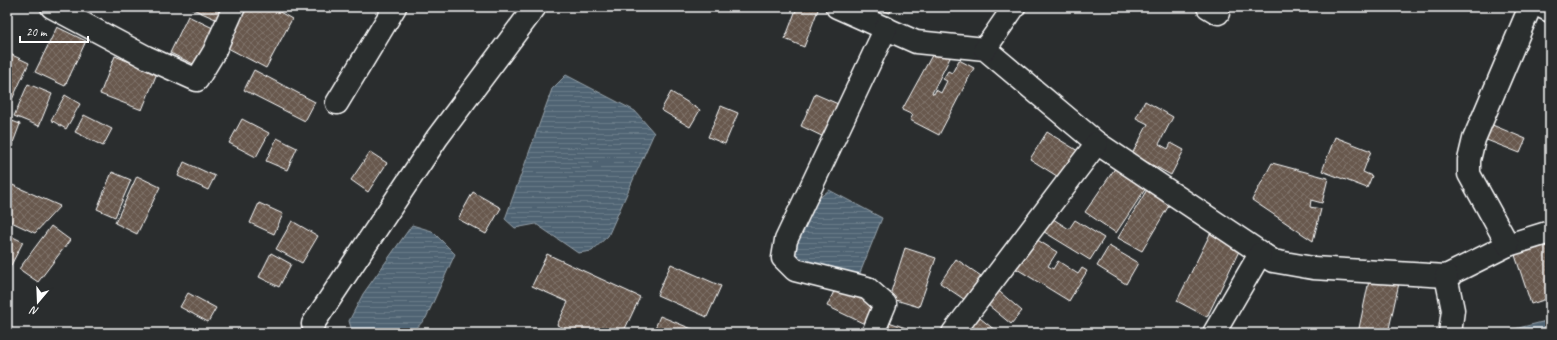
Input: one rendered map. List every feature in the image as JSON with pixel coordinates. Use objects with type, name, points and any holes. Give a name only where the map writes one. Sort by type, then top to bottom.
[{"type":"street","points":[[52,7],[146,57],[197,80],[214,52],[234,7]]},
{"type":"street","points":[[337,103],[395,7]]},
{"type":"street","points":[[313,324],[436,138],[535,7]]},
{"type":"street","points":[[837,7],[916,42],[985,49],[1097,143],[1260,254],[1273,261],[1313,268],[1446,276],[1508,245],[1550,232]]},
{"type":"street","points":[[985,49],[1014,7]]},
{"type":"street","points":[[1508,245],[1469,174],[1469,160],[1474,139],[1530,7]]},
{"type":"street","points":[[1542,7],[1550,11]]},
{"type":"street","points":[[873,333],[885,304],[867,288],[795,270],[783,258],[786,240],[886,28]]},
{"type":"street","points":[[952,333],[1097,143]]},
{"type":"street","points":[[1214,333],[1260,254]]},
{"type":"street","points":[[1446,276],[1453,310],[1450,333]]},
{"type":"water","points":[[566,75],[635,111],[654,133],[608,236],[592,251],[578,253],[536,224],[515,228],[505,219],[552,89]]},
{"type":"water","points":[[829,190],[882,218],[854,288],[786,252],[799,215]]},
{"type":"water","points":[[412,225],[432,231],[455,254],[426,318],[412,333],[356,333],[352,331],[349,321],[363,294]]},
{"type":"water","points":[[1550,320],[1550,333],[1499,333]]},
{"type":"building","points":[[188,7],[226,7],[220,21]]},
{"type":"building","points":[[244,7],[271,7],[292,19],[266,68],[224,46]]},
{"type":"building","points":[[797,7],[819,7],[804,47],[785,39]]},
{"type":"building","points":[[874,7],[892,7],[890,13]]},
{"type":"building","points":[[188,16],[217,30],[200,67],[170,53]]},
{"type":"building","points":[[57,27],[86,41],[65,86],[35,72]]},
{"type":"building","points":[[936,48],[951,56],[932,93],[934,94],[936,90],[941,93],[947,81],[943,79],[948,71],[952,73],[959,60],[974,68],[939,135],[910,120],[913,115],[902,110]]},
{"type":"building","points":[[10,54],[29,63],[9,106],[7,105],[7,61]]},
{"type":"building","points":[[115,56],[157,73],[142,110],[100,94]]},
{"type":"building","points":[[254,70],[315,102],[305,121],[244,90]]},
{"type":"building","points":[[28,84],[52,94],[39,126],[14,116]]},
{"type":"building","points":[[671,92],[700,110],[690,127],[661,110]]},
{"type":"building","points":[[815,94],[845,107],[830,140],[801,126]]},
{"type":"building","points":[[65,95],[80,104],[66,129],[51,120]]},
{"type":"building","points":[[1145,101],[1173,117],[1159,144],[1168,149],[1171,143],[1184,150],[1171,175],[1132,154],[1148,124],[1136,118]]},
{"type":"building","points":[[721,106],[738,113],[725,144],[708,137]]},
{"type":"building","points":[[84,115],[112,129],[103,146],[75,132]]},
{"type":"building","points":[[7,119],[20,124],[7,159]]},
{"type":"building","points":[[242,119],[269,133],[256,157],[229,143]]},
{"type":"building","points":[[1490,124],[1526,139],[1520,153],[1484,139]]},
{"type":"building","points":[[1047,132],[1078,151],[1060,178],[1030,159]]},
{"type":"building","points":[[1335,137],[1371,151],[1363,172],[1372,176],[1367,188],[1322,171]]},
{"type":"building","points":[[277,138],[297,148],[287,170],[266,161]]},
{"type":"building","points":[[370,152],[387,163],[368,192],[351,180]]},
{"type":"building","points":[[184,162],[215,176],[208,190],[178,176]]},
{"type":"building","points":[[1272,163],[1328,178],[1322,203],[1311,200],[1310,207],[1321,209],[1313,241],[1252,200]]},
{"type":"building","points":[[1118,164],[1148,185],[1116,233],[1085,212]]},
{"type":"building","points":[[112,172],[131,180],[115,217],[97,209]]},
{"type":"building","points":[[137,176],[160,187],[137,234],[115,223]]},
{"type":"building","points":[[8,183],[60,206],[35,233],[7,220]]},
{"type":"building","points":[[1148,188],[1171,202],[1142,251],[1118,238]]},
{"type":"building","points":[[473,192],[501,208],[486,234],[458,219]]},
{"type":"building","points":[[259,203],[283,214],[274,234],[250,223]]},
{"type":"building","points":[[1050,217],[1069,229],[1075,220],[1104,238],[1090,260],[1041,230]]},
{"type":"building","points":[[292,221],[318,236],[302,263],[276,249]]},
{"type":"building","points":[[51,226],[70,240],[38,282],[19,269]]},
{"type":"building","points":[[1211,232],[1241,247],[1207,317],[1177,301]]},
{"type":"building","points":[[7,234],[23,242],[8,271],[7,271]]},
{"type":"building","points":[[1031,236],[1057,252],[1048,266],[1053,269],[1058,261],[1078,274],[1082,268],[1087,271],[1069,301],[1012,266]]},
{"type":"building","points":[[1550,238],[1550,298],[1531,304],[1513,249]]},
{"type":"building","points":[[1109,246],[1138,263],[1126,284],[1097,266]]},
{"type":"building","points":[[905,248],[936,258],[919,307],[889,298]]},
{"type":"building","points":[[271,253],[291,264],[279,287],[259,277]]},
{"type":"building","points":[[547,254],[640,297],[623,333],[575,333],[557,325],[568,302],[532,286]]},
{"type":"building","points":[[956,259],[987,280],[971,304],[940,283]]},
{"type":"building","points":[[671,264],[721,286],[707,317],[657,295]]},
{"type":"building","points":[[1370,276],[1399,283],[1388,333],[1358,333]]},
{"type":"building","points":[[836,287],[878,307],[869,326],[827,306]]},
{"type":"building","points":[[994,287],[1022,311],[1011,324],[982,300]]},
{"type":"building","points":[[188,293],[216,308],[208,322],[180,307]]},
{"type":"building","points":[[975,314],[996,331],[995,333],[969,333],[963,328]]},
{"type":"building","points":[[660,316],[697,331],[697,333],[653,333]]},
{"type":"building","points":[[883,320],[906,328],[904,333],[879,333]]}]
